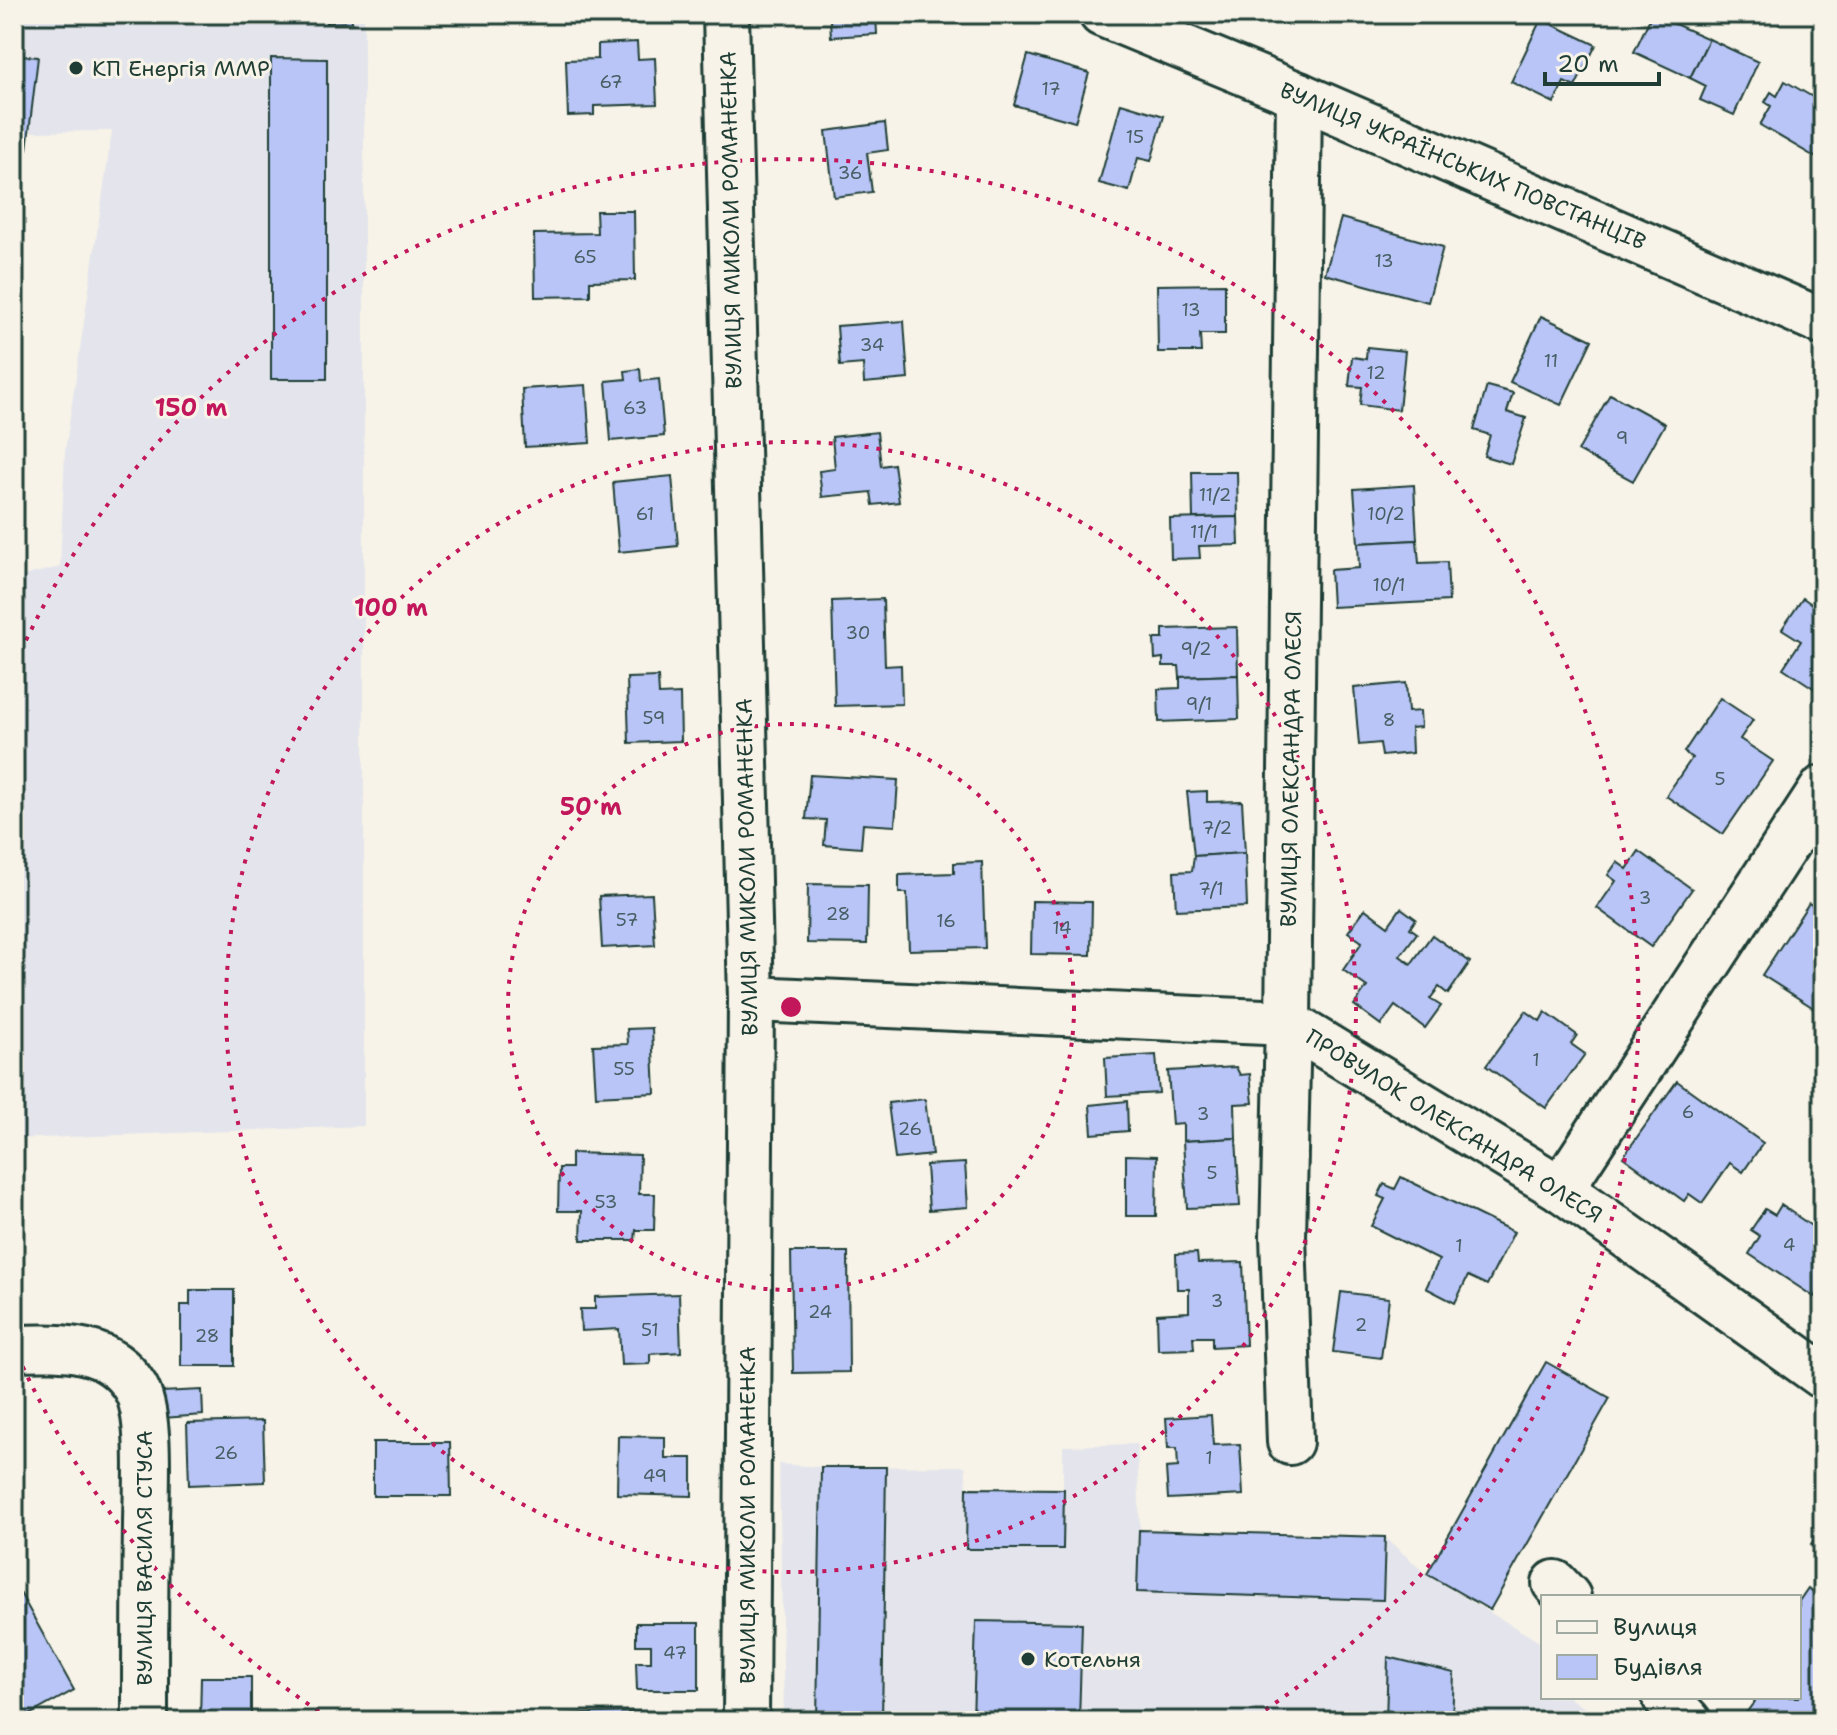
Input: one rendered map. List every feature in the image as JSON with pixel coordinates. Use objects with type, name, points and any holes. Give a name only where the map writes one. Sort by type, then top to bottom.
[{"type":"street","name":"ВУЛИЦЯ МИКОЛИ РОМАНЕНКА","points":[[726,14],[751,999],[746,1721]]},
{"type":"street","name":"ВУЛИЦЯ УКРАЇНСЬКИХ ПОВСТАНЦІВ","points":[[1102,14],[1299,95],[1823,322]]},
{"type":"street","name":"ВУЛИЦЯ ОЛЕКСАНДРА ОЛЕСЯ","points":[[1290,1442],[1283,1236],[1299,95]]},
{"type":"street","points":[[1561,1189],[1823,788]]},
{"type":"street","name":"ПРОВУЛОК ОЛЕКСАНДРА ОЛЕСЯ","points":[[751,999],[1288,1023],[1561,1189],[1823,1376]]},
{"type":"street","name":"ВУЛИЦЯ ВАСИЛЯ СТУСА","points":[[14,1348],[65,1347],[89,1352],[117,1367],[135,1387],[141,1401],[146,1468],[145,1721]]},
{"type":"street","points":[[1667,1699],[1688,1721]]},
{"type":"shaded area","points":[[14,14],[364,14],[364,1126],[14,1139],[14,578],[60,567],[65,451],[112,131],[30,132],[27,149],[14,148]]},
{"type":"shaded area","points":[[1137,1444],[1140,1530],[1385,1537],[1427,1575],[1541,1643],[1541,1699],[1571,1699],[1604,1721],[784,1721],[779,1464],[821,1467],[965,1466],[967,1488],[1063,1489],[1063,1446]]},
{"type":"building","points":[[326,14],[351,14],[352,22],[326,23]]},
{"type":"building","points":[[820,14],[876,14],[877,34],[831,37],[830,19],[820,17]]},
{"type":"building","points":[[1652,14],[1709,39],[1690,78],[1634,52]]},
{"type":"building","points":[[1541,19],[1596,45],[1575,87],[1564,82],[1554,103],[1511,82]]},
{"type":"building","points":[[1709,39],[1758,62],[1734,115],[1700,100],[1706,86],[1690,78]]},
{"type":"building","points":[[637,42],[638,59],[655,58],[657,104],[594,106],[594,115],[568,116],[566,60],[598,59],[598,44]]},
{"type":"building","points":[[14,55],[38,57],[27,149],[14,148]]},
{"type":"building","points":[[1028,55],[1089,73],[1075,122],[1014,105]]},
{"type":"building","points":[[271,58],[327,59],[327,379],[271,379]]},
{"type":"building","points":[[1785,81],[1823,103],[1823,156],[1820,160],[1760,125],[1771,106],[1765,102],[1771,92],[1777,96]]},
{"type":"building","points":[[1121,103],[1164,116],[1151,161],[1138,158],[1129,191],[1099,183]]},
{"type":"building","points":[[885,123],[888,150],[867,153],[872,192],[834,197],[826,131]]},
{"type":"building","points":[[596,211],[634,211],[635,280],[590,281],[590,296],[535,297],[534,234],[597,233]]},
{"type":"building","points":[[1341,218],[1443,247],[1428,302],[1325,274]]},
{"type":"building","points":[[1225,284],[1225,334],[1200,334],[1201,352],[1158,352],[1157,285]]},
{"type":"building","points":[[1541,316],[1592,340],[1561,405],[1510,382]]},
{"type":"building","points":[[904,321],[908,379],[864,383],[863,364],[840,366],[837,326]]},
{"type":"building","points":[[1367,347],[1405,351],[1399,410],[1360,405],[1362,387],[1349,386],[1352,357],[1366,359]]},
{"type":"building","points":[[640,369],[641,381],[659,379],[664,436],[611,441],[606,381],[626,379],[625,371]]},
{"type":"building","points":[[586,385],[590,443],[525,447],[522,389]]},
{"type":"building","points":[[1487,386],[1513,393],[1507,412],[1526,418],[1511,464],[1484,456],[1490,435],[1474,430]]},
{"type":"building","points":[[1610,394],[1665,424],[1633,481],[1578,451]]},
{"type":"building","points":[[877,432],[881,466],[894,464],[899,502],[873,505],[871,492],[822,497],[819,471],[835,469],[832,437]]},
{"type":"building","points":[[1192,472],[1237,472],[1238,517],[1193,518]]},
{"type":"building","points":[[672,476],[678,546],[619,552],[613,482]]},
{"type":"building","points":[[1414,485],[1417,540],[1358,543],[1354,489]]},
{"type":"building","points":[[1238,517],[1239,545],[1199,546],[1200,558],[1171,559],[1170,519]]},
{"type":"building","points":[[1417,540],[1419,563],[1447,562],[1449,601],[1332,607],[1330,570],[1359,568],[1358,543]]},
{"type":"building","points":[[1803,598],[1823,612],[1823,684],[1818,691],[1783,668],[1801,641],[1782,629]]},
{"type":"building","points":[[883,599],[885,666],[901,665],[902,704],[835,706],[832,601]]},
{"type":"building","points":[[1237,627],[1238,675],[1180,677],[1179,666],[1163,666],[1163,658],[1155,659],[1154,639],[1163,639],[1163,629]]},
{"type":"building","points":[[1238,675],[1239,719],[1159,722],[1158,689],[1180,688],[1180,677]]},
{"type":"building","points":[[658,677],[659,695],[680,694],[681,741],[629,743],[627,678]]},
{"type":"building","points":[[1406,683],[1408,712],[1420,711],[1421,727],[1411,728],[1412,753],[1382,756],[1380,743],[1359,745],[1354,688]]},
{"type":"building","points":[[1720,698],[1753,720],[1740,739],[1773,761],[1723,834],[1666,796],[1692,758],[1684,752]]},
{"type":"building","points":[[810,775],[898,780],[895,826],[863,824],[861,848],[824,845],[826,820],[806,819]]},
{"type":"building","points":[[1207,791],[1207,802],[1242,801],[1245,853],[1194,856],[1187,792]]},
{"type":"building","points":[[1639,851],[1692,889],[1651,947],[1597,908],[1616,881],[1608,875],[1617,862],[1627,869]]},
{"type":"building","points":[[1245,853],[1247,907],[1176,910],[1174,872],[1192,871],[1194,856]]},
{"type":"building","points":[[982,862],[985,948],[909,950],[907,893],[899,893],[899,875],[954,873],[954,863]]},
{"type":"building","points":[[808,884],[868,885],[867,944],[807,943]]},
{"type":"building","points":[[652,894],[655,945],[602,948],[599,896]]},
{"type":"building","points":[[1032,901],[1092,902],[1091,955],[1031,954]]},
{"type":"building","points":[[1809,903],[1823,913],[1823,1014],[1762,975]]},
{"type":"building","points":[[1401,908],[1416,919],[1410,928],[1417,933],[1400,956],[1411,964],[1432,935],[1470,962],[1448,994],[1439,987],[1430,999],[1441,1006],[1425,1028],[1395,1006],[1381,1025],[1354,1005],[1367,987],[1343,970],[1362,942],[1348,932],[1365,909],[1388,926]]},
{"type":"building","points":[[1526,1011],[1540,1021],[1545,1012],[1577,1035],[1571,1044],[1585,1054],[1546,1108],[1486,1066]]},
{"type":"building","points":[[652,1028],[655,1093],[596,1096],[593,1045],[628,1044],[627,1029]]},
{"type":"building","points":[[1156,1055],[1159,1093],[1107,1096],[1105,1058]]},
{"type":"building","points":[[1236,1067],[1240,1075],[1250,1074],[1253,1103],[1235,1104],[1236,1138],[1183,1141],[1183,1124],[1172,1125],[1168,1071]]},
{"type":"building","points":[[1677,1081],[1763,1143],[1743,1172],[1730,1163],[1702,1203],[1689,1194],[1684,1201],[1623,1157]]},
{"type":"building","points":[[925,1099],[932,1155],[895,1159],[888,1103]]},
{"type":"building","points":[[1127,1101],[1128,1131],[1092,1134],[1090,1105]]},
{"type":"building","points":[[1236,1138],[1240,1206],[1187,1208],[1183,1141]]},
{"type":"building","points":[[571,1153],[640,1155],[639,1194],[655,1194],[654,1230],[636,1230],[635,1240],[581,1240],[582,1211],[558,1211],[559,1168],[571,1168]]},
{"type":"building","points":[[1126,1155],[1157,1156],[1156,1216],[1126,1216]]},
{"type":"building","points":[[965,1163],[968,1207],[929,1210],[926,1165]]},
{"type":"building","points":[[1401,1177],[1514,1232],[1487,1285],[1468,1276],[1455,1303],[1426,1288],[1439,1260],[1371,1226],[1385,1199],[1378,1196],[1384,1184],[1395,1189]]},
{"type":"building","points":[[1781,1205],[1823,1234],[1823,1284],[1814,1297],[1749,1254],[1760,1236],[1751,1230],[1765,1209],[1775,1215]]},
{"type":"building","points":[[791,1252],[848,1252],[849,1372],[793,1373]]},
{"type":"building","points":[[1197,1253],[1198,1263],[1243,1262],[1246,1345],[1212,1347],[1212,1337],[1193,1337],[1194,1349],[1158,1350],[1157,1314],[1189,1312],[1189,1289],[1177,1289],[1176,1254]]},
{"type":"building","points":[[190,1290],[234,1290],[234,1366],[181,1366],[181,1305],[190,1305]]},
{"type":"building","points":[[1341,1292],[1389,1298],[1381,1358],[1333,1352]]},
{"type":"building","points":[[679,1294],[681,1352],[650,1354],[650,1364],[621,1365],[619,1329],[581,1331],[580,1309],[595,1309],[595,1297]]},
{"type":"building","points":[[1546,1362],[1610,1398],[1490,1610],[1427,1574]]},
{"type":"building","points":[[202,1390],[203,1415],[163,1418],[161,1392]]},
{"type":"building","points":[[1211,1415],[1213,1445],[1240,1444],[1243,1495],[1168,1499],[1166,1468],[1178,1467],[1177,1448],[1168,1448],[1166,1418]]},
{"type":"building","points":[[263,1421],[265,1482],[189,1485],[187,1423]]},
{"type":"building","points":[[618,1436],[665,1437],[665,1458],[692,1458],[692,1496],[617,1494]]},
{"type":"building","points":[[373,1442],[450,1442],[451,1496],[373,1496]]},
{"type":"building","points":[[821,1467],[886,1467],[882,1721],[817,1721]]},
{"type":"building","points":[[967,1488],[1064,1489],[1063,1549],[966,1549]]},
{"type":"building","points":[[1823,1528],[1823,1553],[1811,1544]]},
{"type":"building","points":[[1139,1530],[1385,1537],[1383,1600],[1137,1592]]},
{"type":"building","points":[[14,1582],[74,1690],[18,1721],[14,1721]]},
{"type":"building","points":[[1808,1588],[1823,1599],[1823,1706],[1812,1721],[1740,1721],[1756,1699],[1801,1699],[1801,1598]]},
{"type":"building","name":"Котельня","points":[[976,1621],[1082,1623],[1079,1721],[973,1721]]},
{"type":"building","points":[[636,1623],[699,1623],[699,1690],[637,1690],[636,1662],[651,1662],[651,1645],[636,1645]]},
{"type":"building","points":[[1388,1657],[1454,1673],[1452,1721],[1386,1721]]},
{"type":"building","points":[[201,1677],[251,1677],[251,1721],[200,1721]]},
{"type":"building","points":[[641,1712],[641,1721],[561,1721],[561,1714]]},
{"type":"place","name":"КП Енергія ММР","points":[[76,68]]},
{"type":"place","name":"Котельня","points":[[1028,1659]]}]
